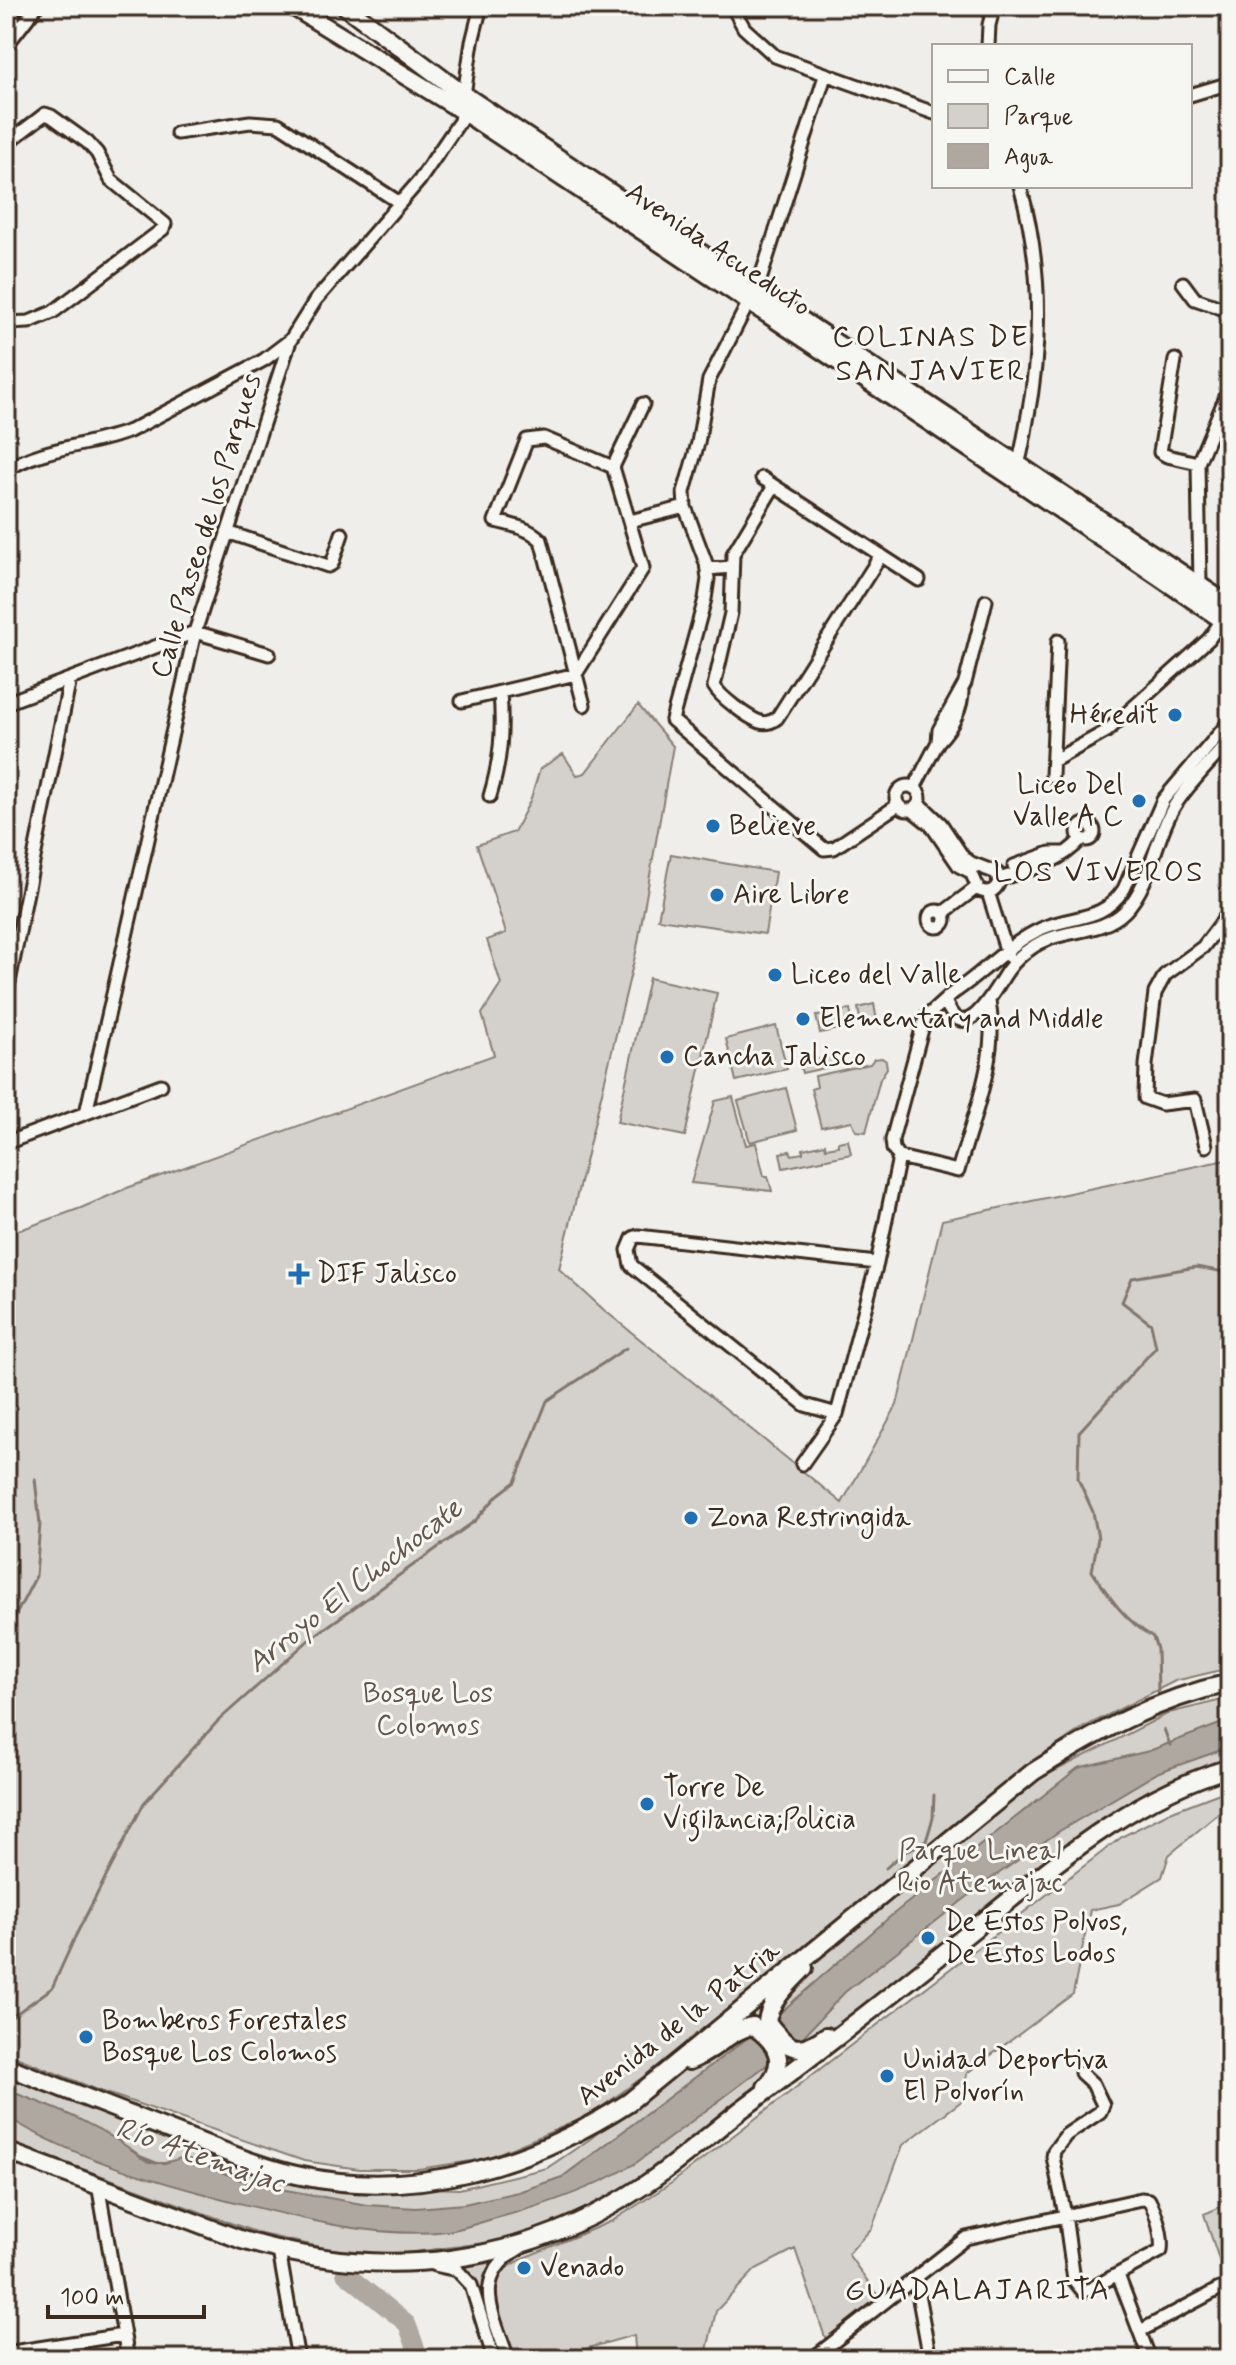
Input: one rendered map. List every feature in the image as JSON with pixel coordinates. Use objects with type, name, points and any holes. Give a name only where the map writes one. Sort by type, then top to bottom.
[{"type":"main road","name":"Avenida Acueducto","points":[[292,6],[462,103],[1210,602],[1227,617]]},
{"type":"main road","name":"Avenida Acueducto","points":[[345,6],[462,103]]},
{"type":"main road","name":"Avenida Acueducto","points":[[1015,472],[1200,585],[1210,602]]},
{"type":"main road","name":"Avenida de la Patria","points":[[6,2066],[257,2164],[301,2176],[379,2184],[465,2175],[532,2153],[591,2127],[629,2102],[972,1820],[1046,1764],[1096,1733],[1150,1707],[1230,1683]]},
{"type":"main road","points":[[6,2151],[242,2240],[279,2251],[334,2261],[413,2263],[470,2257],[532,2241],[613,2205],[660,2174],[1097,1833],[1157,1796],[1194,1778],[1230,1768]]},
{"type":"main road","points":[[821,1943],[768,2014],[767,2022],[789,2047],[799,2049],[811,2046],[849,2019],[895,1993]]},
{"type":"main road","points":[[672,2067],[698,2058],[734,2034],[753,2026],[774,2047],[780,2065],[769,2084],[738,2113]]},
{"type":"street","points":[[10,41],[13,6]]},
{"type":"street","points":[[10,41],[37,6]]},
{"type":"street","name":"Calle Paseo de los Parques","points":[[86,1113],[195,632],[290,341],[315,301],[437,158],[460,121],[481,6]]},
{"type":"street","points":[[988,44],[994,6]]},
{"type":"street","points":[[736,8],[756,42],[775,56],[932,112]]},
{"type":"street","points":[[825,76],[752,296],[709,380],[698,443],[687,477],[685,507],[707,569],[705,599],[672,720],[824,849],[834,848],[898,805]]},
{"type":"street","points":[[1192,94],[1230,83]]},
{"type":"street","points":[[6,144],[36,119],[45,114],[51,116],[87,142],[111,180],[165,224],[163,229],[53,312],[29,322],[6,323]]},
{"type":"street","points":[[177,133],[250,122],[278,124],[400,203]]},
{"type":"street","points":[[1015,472],[1031,397],[1038,323],[1033,244],[1020,188]]},
{"type":"street","points":[[1183,283],[1195,299],[1230,311]]},
{"type":"street","points":[[6,470],[30,458],[107,440],[130,431],[264,360],[290,341]]},
{"type":"street","points":[[1175,360],[1160,452],[1198,463]]},
{"type":"street","points":[[1200,585],[1198,463],[1230,387]]},
{"type":"street","points":[[462,701],[576,674],[643,568],[613,467],[643,404]]},
{"type":"street","points":[[584,705],[541,540],[521,527],[495,521],[527,440],[544,438],[613,467]]},
{"type":"street","points":[[762,478],[919,580]]},
{"type":"street","points":[[774,486],[733,554],[731,613],[714,686],[719,694],[761,722],[770,723],[777,718],[881,555]]},
{"type":"street","points":[[630,521],[685,507]]},
{"type":"street","points":[[227,532],[328,566],[332,564],[342,534]]},
{"type":"street","points":[[707,569],[732,567]]},
{"type":"street","points":[[914,788],[962,704],[962,691],[986,601]]},
{"type":"street","points":[[1053,761],[1107,731],[1209,639],[1227,617]]},
{"type":"street","points":[[6,703],[195,632],[269,654]]},
{"type":"street","points":[[1052,776],[1058,641]]},
{"type":"street","points":[[6,997],[70,679]]},
{"type":"street","points":[[490,796],[499,764],[503,730],[500,692]]},
{"type":"street","points":[[989,1001],[992,1018],[986,1070],[958,1171],[899,1157],[893,1149],[892,1140],[925,1018],[1008,951],[1043,928],[1089,917],[1116,901],[1136,864],[1163,800],[1230,721]]},
{"type":"street","points":[[945,1000],[955,1018],[964,1020],[974,1017],[989,1001],[1015,962],[1030,948],[1046,939],[1093,929],[1125,911],[1136,896],[1175,806],[1230,740]]},
{"type":"street","points":[[1192,764],[1202,772]]},
{"type":"street","points":[[909,786],[914,788],[920,798],[916,806],[907,810],[898,805],[899,790],[909,786]]},
{"type":"street","points":[[916,806],[941,824],[963,857],[998,876]]},
{"type":"street","points":[[916,806],[959,866],[971,872],[986,890],[1015,962]]},
{"type":"street","points":[[943,913],[986,890],[998,876],[1050,853],[1073,849],[1081,839]]},
{"type":"street","points":[[1136,864],[1148,868]]},
{"type":"street","points":[[1206,1146],[1195,1100],[1162,1104],[1145,1098],[1146,1065],[1155,993],[1165,975],[1203,947],[1230,911]]},
{"type":"street","points":[[6,1143],[161,1085]]},
{"type":"street","points":[[802,1464],[837,1414],[877,1263],[899,1157]]},
{"type":"street","points":[[837,1414],[805,1405],[631,1265],[628,1250],[633,1238],[638,1236],[877,1263]]},
{"type":"street","points":[[812,2359],[966,2238],[1065,2215],[1141,2199],[1149,2200],[1153,2208],[1162,2243],[1161,2251],[1090,2289],[1083,2291],[1077,2287],[1074,2280],[1065,2215],[1053,2157],[1058,2144],[1100,2112],[1103,2105],[1093,2084],[1081,2073]]},
{"type":"street","points":[[98,2184],[128,2359]]},
{"type":"street","points":[[494,2359],[485,2307],[487,2291],[495,2270],[512,2253],[532,2241]]},
{"type":"street","points":[[279,2251],[298,2359]]},
{"type":"street","points":[[413,2263],[457,2270],[485,2307],[508,2359]]},
{"type":"street","points":[[1118,2275],[1150,2359]]},
{"type":"street","points":[[915,2278],[930,2359]]},
{"type":"street","points":[[1140,2331],[1219,2289]]},
{"type":"street","points":[[6,2353],[123,2335]]},
{"type":"green space","name":"Bosque Los Colomos","points":[[638,705],[673,746],[637,948],[559,1269],[604,1310],[842,1503],[897,1405],[942,1220],[1230,1159],[1230,1668],[1175,1681],[1084,1727],[1022,1769],[668,2059],[589,2116],[485,2159],[418,2169],[359,2169],[304,2161],[98,2090],[6,2053],[6,1235],[494,1055],[482,1014],[501,984],[487,940],[506,933],[477,845],[514,832],[530,801],[540,769],[563,754],[577,775],[585,773]]},
{"type":"green space","name":"Aire Libre","points":[[671,854],[775,872],[765,934],[658,919]]},
{"type":"green space","name":"Cancha Jalisco","points":[[649,978],[717,993],[685,1136],[617,1122]]},
{"type":"green space","points":[[874,1004],[877,1021],[861,1024],[858,1008]]},
{"type":"green space","points":[[850,1009],[853,1026],[820,1033],[816,1016],[839,1015],[839,1012]]},
{"type":"green space","points":[[776,1026],[787,1069],[736,1081],[726,1039]]},
{"type":"green space","points":[[836,1055],[838,1065],[802,1073],[799,1060],[811,1057],[812,1061]]},
{"type":"green space","points":[[882,1058],[887,1068],[880,1079],[866,1132],[856,1131],[852,1121],[821,1127],[811,1089],[817,1087],[815,1076],[870,1064],[874,1059]]},
{"type":"green space","points":[[786,1088],[797,1130],[750,1142],[738,1101]]},
{"type":"green space","points":[[733,1097],[746,1145],[756,1143],[764,1176],[768,1176],[772,1191],[691,1183],[715,1101]]},
{"type":"green space","points":[[848,1140],[851,1154],[783,1168],[780,1153],[803,1153],[803,1149],[825,1144],[826,1148],[838,1146],[838,1142]]},
{"type":"green space","name":"Parque Lineal Rio Atemajac","points":[[1230,1698],[1230,1765],[1171,1784],[791,2058],[741,2105],[613,2201],[522,2238],[398,2254],[329,2249],[261,2234],[6,2141],[6,2070],[334,2185],[459,2189],[547,2168],[590,2139],[687,2063],[1033,1782],[1169,1713]]},
{"type":"green space","name":"Unidad Deportiva El Polvorín","points":[[1230,1789],[1230,1813],[1219,1813],[1169,1855],[1162,1877],[1119,1904],[1090,1910],[1073,1994],[967,2073],[963,2100],[903,2145],[872,2228],[848,2254],[880,2298],[826,2340],[795,2249],[756,2269],[716,2311],[705,2359],[636,2359],[634,2335],[550,2359],[514,2359],[491,2291],[498,2273],[526,2257],[612,2221],[673,2182],[1123,1836],[1170,1812]]},
{"type":"green space","points":[[1230,2203],[1230,2293],[1204,2214]]},
{"type":"green space","points":[[496,2260],[483,2280],[485,2305],[477,2283],[458,2267]]},
{"type":"water","points":[[1230,1720],[1230,1747],[1159,1772],[1058,1832],[985,1883],[845,1992],[800,2040],[636,2163],[546,2203],[448,2231],[395,2232],[342,2226],[239,2203],[118,2168],[60,2145],[6,2116],[6,2090],[81,2120],[116,2139],[149,2163],[165,2163],[184,2157],[241,2180],[367,2205],[416,2208],[464,2204],[518,2192],[562,2177],[773,2019],[892,1915],[1078,1768],[1149,1751]]},
{"type":"waterway","points":[[1158,1692],[1157,1649],[1153,1637],[1126,1616],[1092,1571],[1098,1538],[1093,1512],[1078,1479],[1079,1432],[1156,1347],[1151,1324],[1122,1302],[1132,1278],[1196,1267],[1230,1273]]},
{"type":"waterway","name":"Arroyo El Chochocate","points":[[6,2021],[52,1988],[144,1803],[218,1721],[310,1639],[475,1521],[498,1495],[515,1482],[547,1401],[626,1348]]},
{"type":"waterway","points":[[6,1634],[36,1576],[40,1524],[35,1479]]},
{"type":"waterway","points":[[1164,1729],[1170,1745]]},
{"type":"waterway","points":[[886,1868],[903,1853],[926,1841],[933,1818],[934,1795]]},
{"type":"waterway","name":"Río Atemajac","points":[[141,2157],[156,2163]]},
{"type":"waterway","points":[[345,2273],[407,2324],[420,2359]]},
{"type":"place","name":"Héredit","points":[[1175,715]]},
{"type":"place","name":"Liceo Del Valle A C","points":[[1139,801]]},
{"type":"place","name":"Believe","points":[[713,826]]},
{"type":"place","name":"Aire Libre","points":[[717,895]]},
{"type":"place","name":"Liceo del Valle","points":[[775,975]]},
{"type":"place","name":"Elementary and Middle","points":[[803,1019]]},
{"type":"place","name":"Cancha Jalisco","points":[[667,1057]]},
{"type":"place","name":"DIF Jalisco","points":[[299,1274]]},
{"type":"place","name":"Zona Restringida","points":[[691,1518]]},
{"type":"place","name":"Torre De Vigilancia;Policia","points":[[647,1804]]},
{"type":"place","name":"De Estos Polvos, De Estos Lodos","points":[[928,1938]]},
{"type":"place","name":"Bomberos Forestales Bosque Los Colomos","points":[[86,2037]]},
{"type":"place","name":"Unidad Deportiva El Polvorín","points":[[887,2076]]},
{"type":"place","name":"Venado","points":[[524,2268]]},
{"type":"district","name":"COLINAS DE SAN JAVIER","points":[[931,354]]},
{"type":"district","name":"LOS VIVEROS","points":[[1099,872]]},
{"type":"district","name":"GUADALAJARITA","points":[[978,2290]]}]
